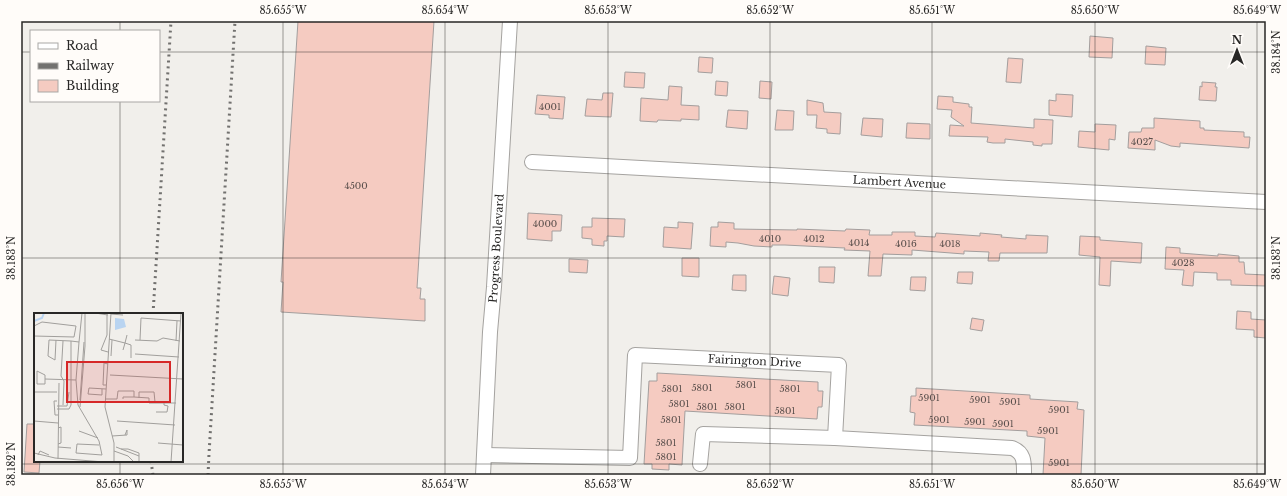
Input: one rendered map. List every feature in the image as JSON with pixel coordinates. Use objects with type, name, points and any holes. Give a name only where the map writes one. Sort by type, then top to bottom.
[{"type":"street","name":"Progress Boulevard","points":[[483,475],[490,332],[510,21]]},
{"type":"street","name":"Lambert Avenue","points":[[532,162],[1266,202]]},
{"type":"street","name":"Fairington Drive","points":[[485,455],[630,458],[635,355],[839,365],[834,438]]},
{"type":"street","points":[[700,464],[703,434],[834,438],[1012,448],[1017,450],[1022,455],[1024,461],[1024,475]]},
{"type":"building","points":[[298,21],[434,21],[417,288],[421,288],[420,299],[425,299],[425,321],[281,312],[283,282],[281,282]]},
{"type":"building","points":[[1090,36],[1113,38],[1112,58],[1089,57]]},
{"type":"building","points":[[1146,46],[1166,48],[1165,65],[1145,64]]},
{"type":"building","points":[[699,57],[713,58],[712,73],[698,72]]},
{"type":"building","points":[[1008,58],[1023,59],[1021,83],[1006,82]]},
{"type":"building","points":[[625,72],[645,73],[644,88],[624,87]]},
{"type":"building","points":[[716,81],[728,82],[727,96],[715,95]]},
{"type":"building","points":[[760,81],[772,82],[771,99],[759,98]]},
{"type":"building","points":[[1202,82],[1216,83],[1216,101],[1199,100],[1200,86],[1202,87]]},
{"type":"building","points":[[669,86],[682,87],[681,105],[699,106],[699,120],[681,119],[681,121],[640,121],[641,98],[668,100]]},
{"type":"building","points":[[603,93],[613,93],[611,117],[585,116],[587,99],[602,100]]},
{"type":"building","points":[[1056,94],[1073,95],[1072,117],[1049,115],[1049,100],[1056,101]]},
{"type":"building","points":[[537,95],[565,97],[563,119],[549,118],[549,115],[535,114]]},
{"type":"building","points":[[938,96],[953,97],[953,102],[969,104],[969,107],[972,107],[971,123],[1034,128],[1034,119],[1053,120],[1052,144],[1042,144],[1042,146],[1033,145],[1033,142],[1005,139],[1005,143],[993,143],[987,142],[988,137],[949,136],[950,125],[964,126],[951,117],[952,110],[937,109]]},
{"type":"building","points":[[807,100],[823,103],[824,112],[841,113],[840,134],[827,133],[827,129],[816,128],[817,115],[807,115]]},
{"type":"building","points":[[728,110],[748,111],[747,129],[726,127]]},
{"type":"building","points":[[777,110],[794,111],[793,130],[775,130]]},
{"type":"building","points":[[863,118],[883,119],[882,137],[861,135]]},
{"type":"building","points":[[1154,118],[1200,121],[1200,128],[1204,128],[1204,130],[1244,132],[1244,137],[1250,137],[1249,148],[1180,143],[1180,147],[1171,146],[1155,140],[1155,150],[1128,148],[1129,132],[1141,132],[1142,128],[1154,128]]},
{"type":"building","points":[[907,123],[930,124],[930,139],[906,138]]},
{"type":"building","points":[[1095,124],[1116,125],[1115,140],[1109,139],[1109,150],[1078,147],[1079,131],[1095,132]]},
{"type":"building","points":[[528,213],[562,215],[561,231],[552,231],[552,241],[527,239]]},
{"type":"building","points":[[592,218],[625,219],[624,237],[607,236],[607,241],[604,241],[604,246],[592,245],[592,239],[582,238],[582,227],[592,227]]},
{"type":"building","points":[[678,222],[693,223],[691,249],[663,247],[664,227],[678,228]]},
{"type":"building","points":[[718,222],[734,223],[734,229],[870,230],[869,235],[892,235],[892,232],[915,232],[915,236],[935,237],[936,233],[980,236],[980,233],[1002,235],[1001,237],[1026,239],[1026,235],[1048,236],[1047,253],[1000,253],[999,261],[988,261],[989,252],[964,251],[964,254],[912,250],[912,255],[883,254],[881,276],[868,276],[870,251],[844,250],[845,248],[785,245],[772,245],[772,247],[754,246],[726,242],[726,247],[710,246],[711,227],[718,227]]},
{"type":"building","points":[[1080,236],[1100,237],[1100,240],[1142,243],[1141,263],[1111,261],[1110,286],[1099,285],[1100,257],[1079,255]]},
{"type":"building","points":[[1166,247],[1180,248],[1180,253],[1239,256],[1239,262],[1244,262],[1245,274],[1266,275],[1266,286],[1231,285],[1231,280],[1217,280],[1217,273],[1194,272],[1193,286],[1182,285],[1184,270],[1165,269]]},
{"type":"building","points":[[682,258],[699,258],[699,277],[682,276]]},
{"type":"building","points":[[569,259],[588,260],[587,273],[569,272]]},
{"type":"building","points":[[819,267],[835,267],[834,283],[819,282]]},
{"type":"building","points":[[958,272],[973,272],[972,284],[957,283]]},
{"type":"building","points":[[733,275],[746,275],[746,291],[732,290]]},
{"type":"building","points":[[774,276],[790,278],[788,296],[772,294]]},
{"type":"building","points":[[911,277],[926,277],[925,291],[910,290]]},
{"type":"building","points":[[1237,311],[1251,312],[1251,319],[1266,320],[1266,338],[1254,337],[1254,330],[1236,329]]},
{"type":"building","points":[[972,318],[984,320],[982,331],[970,329]]},
{"type":"building","points":[[657,373],[818,382],[818,391],[823,391],[822,407],[818,407],[817,419],[685,411],[682,465],[669,464],[669,470],[652,469],[652,464],[644,464],[649,381],[657,381]]},
{"type":"building","points":[[916,388],[1030,395],[1030,399],[1078,402],[1077,409],[1084,410],[1081,475],[1043,475],[1045,438],[1027,436],[1027,431],[914,425],[915,413],[910,412],[911,396],[916,396]]},
{"type":"building","points":[[27,424],[34,424],[34,462],[40,462],[39,473],[24,472]]},
{"type":"railway","points":[[153,313],[171,21]]},
{"type":"railway","points":[[208,475],[235,21]]},
{"type":"railway","points":[[151,462],[153,475]]}]
